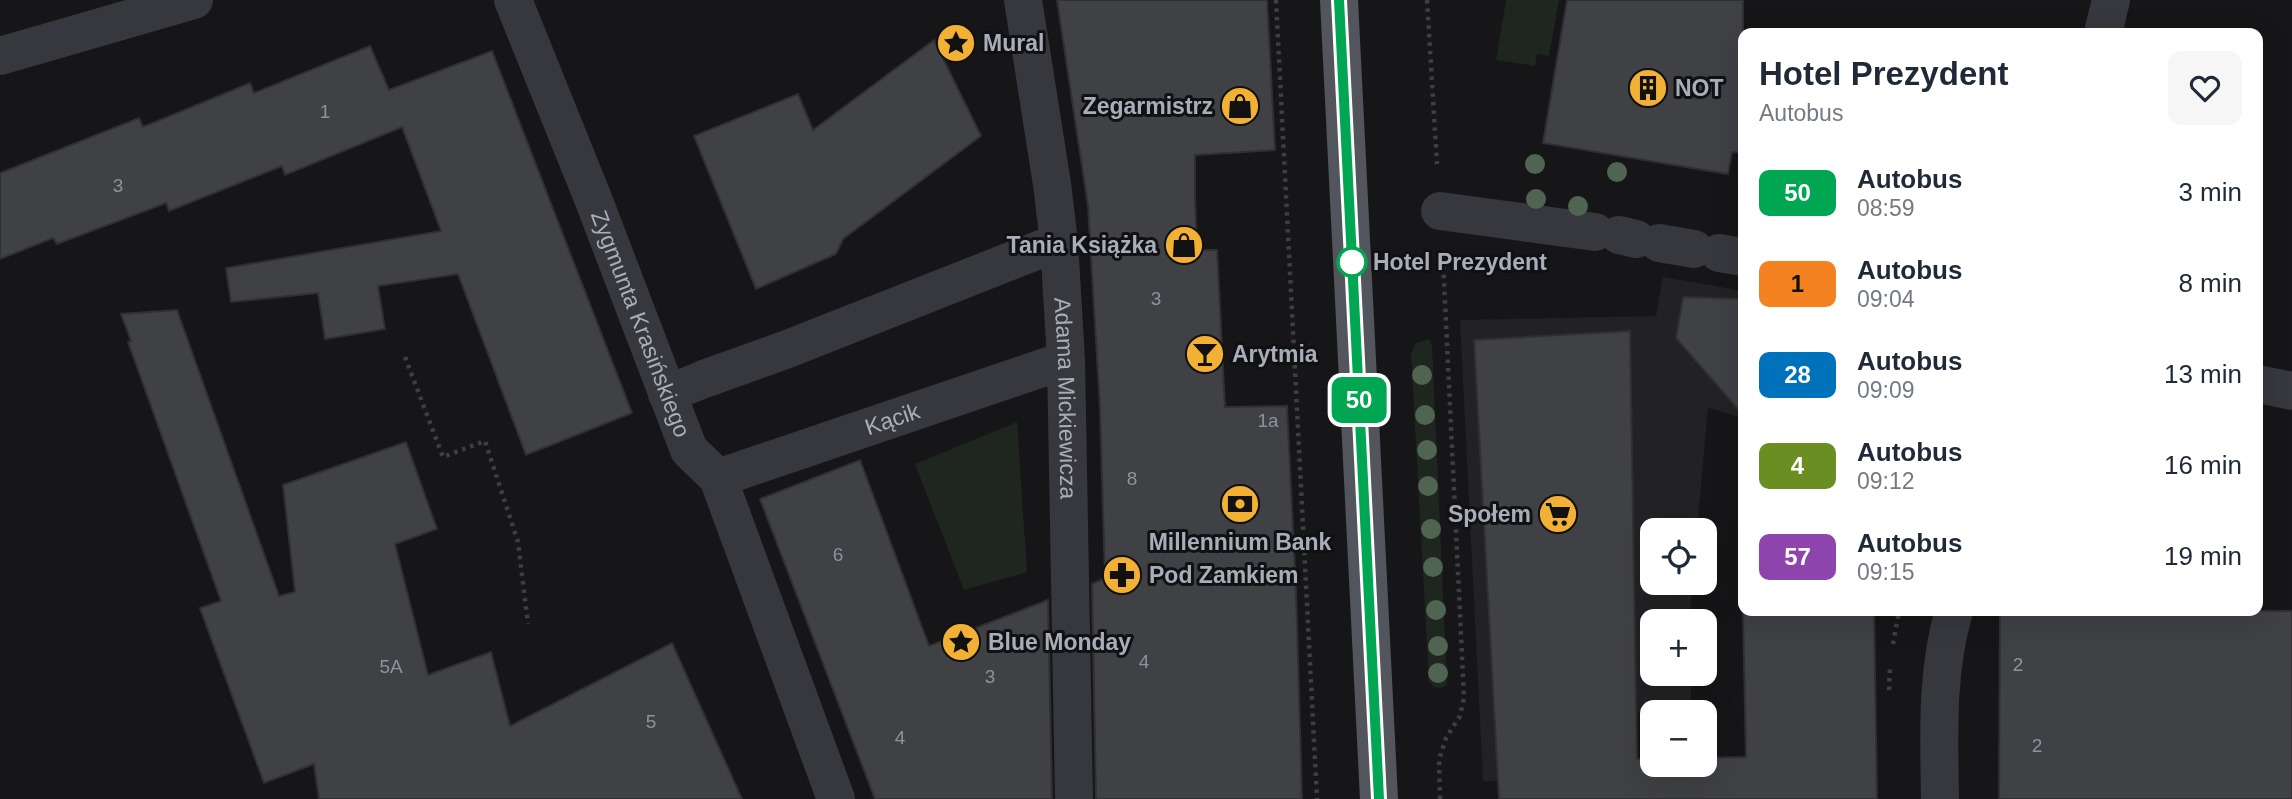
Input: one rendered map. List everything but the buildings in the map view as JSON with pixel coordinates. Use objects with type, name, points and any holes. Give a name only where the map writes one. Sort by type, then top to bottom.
[{"type":"main road","points":[[1339,0],[1379,799]]},
{"type":"street","points":[[0,55],[194,0]]},
{"type":"street","name":"Zygmunta Krasińskiego","points":[[513,0],[594,201],[688,450],[718,478],[836,799]]},
{"type":"street","name":"Adama Mickiewicza","points":[[1023,0],[1059,242],[1066,360],[1074,799]]},
{"type":"street","points":[[2104,28],[2110,0]]},
{"type":"street","points":[[1440,211],[1666,244]]},
{"type":"street","points":[[667,394],[1059,242]]},
{"type":"street","name":"Kącik","points":[[718,478],[1066,360]]},
{"type":"street","points":[[2263,385],[2292,391]]},
{"type":"street","points":[[1940,799],[1938,719],[1946,640],[1953,616]]},
{"type":"path","points":[[1276,0],[1317,799]]},
{"type":"path","points":[[1427,0],[1464,698],[1460,716],[1446,738],[1439,760],[1440,799]]},
{"type":"path","points":[[405,356],[443,457],[485,441],[518,542],[527,624]]},
{"type":"shaded area","points":[[1506,0],[1559,0],[1549,56],[1537,54],[1535,66],[1496,60]]},
{"type":"shaded area","name":"Społem","points":[[1663,277],[1738,290],[1738,417],[1708,408],[1698,518],[1640,518],[1640,595],[1691,595],[1691,609],[1640,609],[1640,686],[1691,686],[1691,700],[1640,700],[1640,712],[1546,714],[1545,781],[1483,781],[1460,320],[1656,316]]},
{"type":"shaded area","points":[[1429,339],[1432,345],[1447,685],[1441,688],[1434,687],[1429,681],[1411,354],[1416,343]]},
{"type":"shaded area","points":[[1017,422],[1027,572],[964,590],[915,464]]},
{"type":"bus line","name":"50","points":[[1339,0],[1379,799]]},
{"type":"place","name":"Mural","points":[[956,43]]},
{"type":"place","name":"NOT","points":[[1648,88]]},
{"type":"place","name":"Zegarmistrz","points":[[1240,106]]},
{"type":"place","name":"Tania Książka","points":[[1184,245]]},
{"type":"place","name":"Hotel Prezydent","points":[[1352,262]]},
{"type":"place","name":"Arytmia","points":[[1205,354]]},
{"type":"place","name":"Millennium Bank","points":[[1240,504]]},
{"type":"place","name":"Społem","points":[[1558,514]]},
{"type":"place","name":"Pod Zamkiem","points":[[1122,575]]},
{"type":"place","name":"Blue Monday","points":[[961,642]]}]
